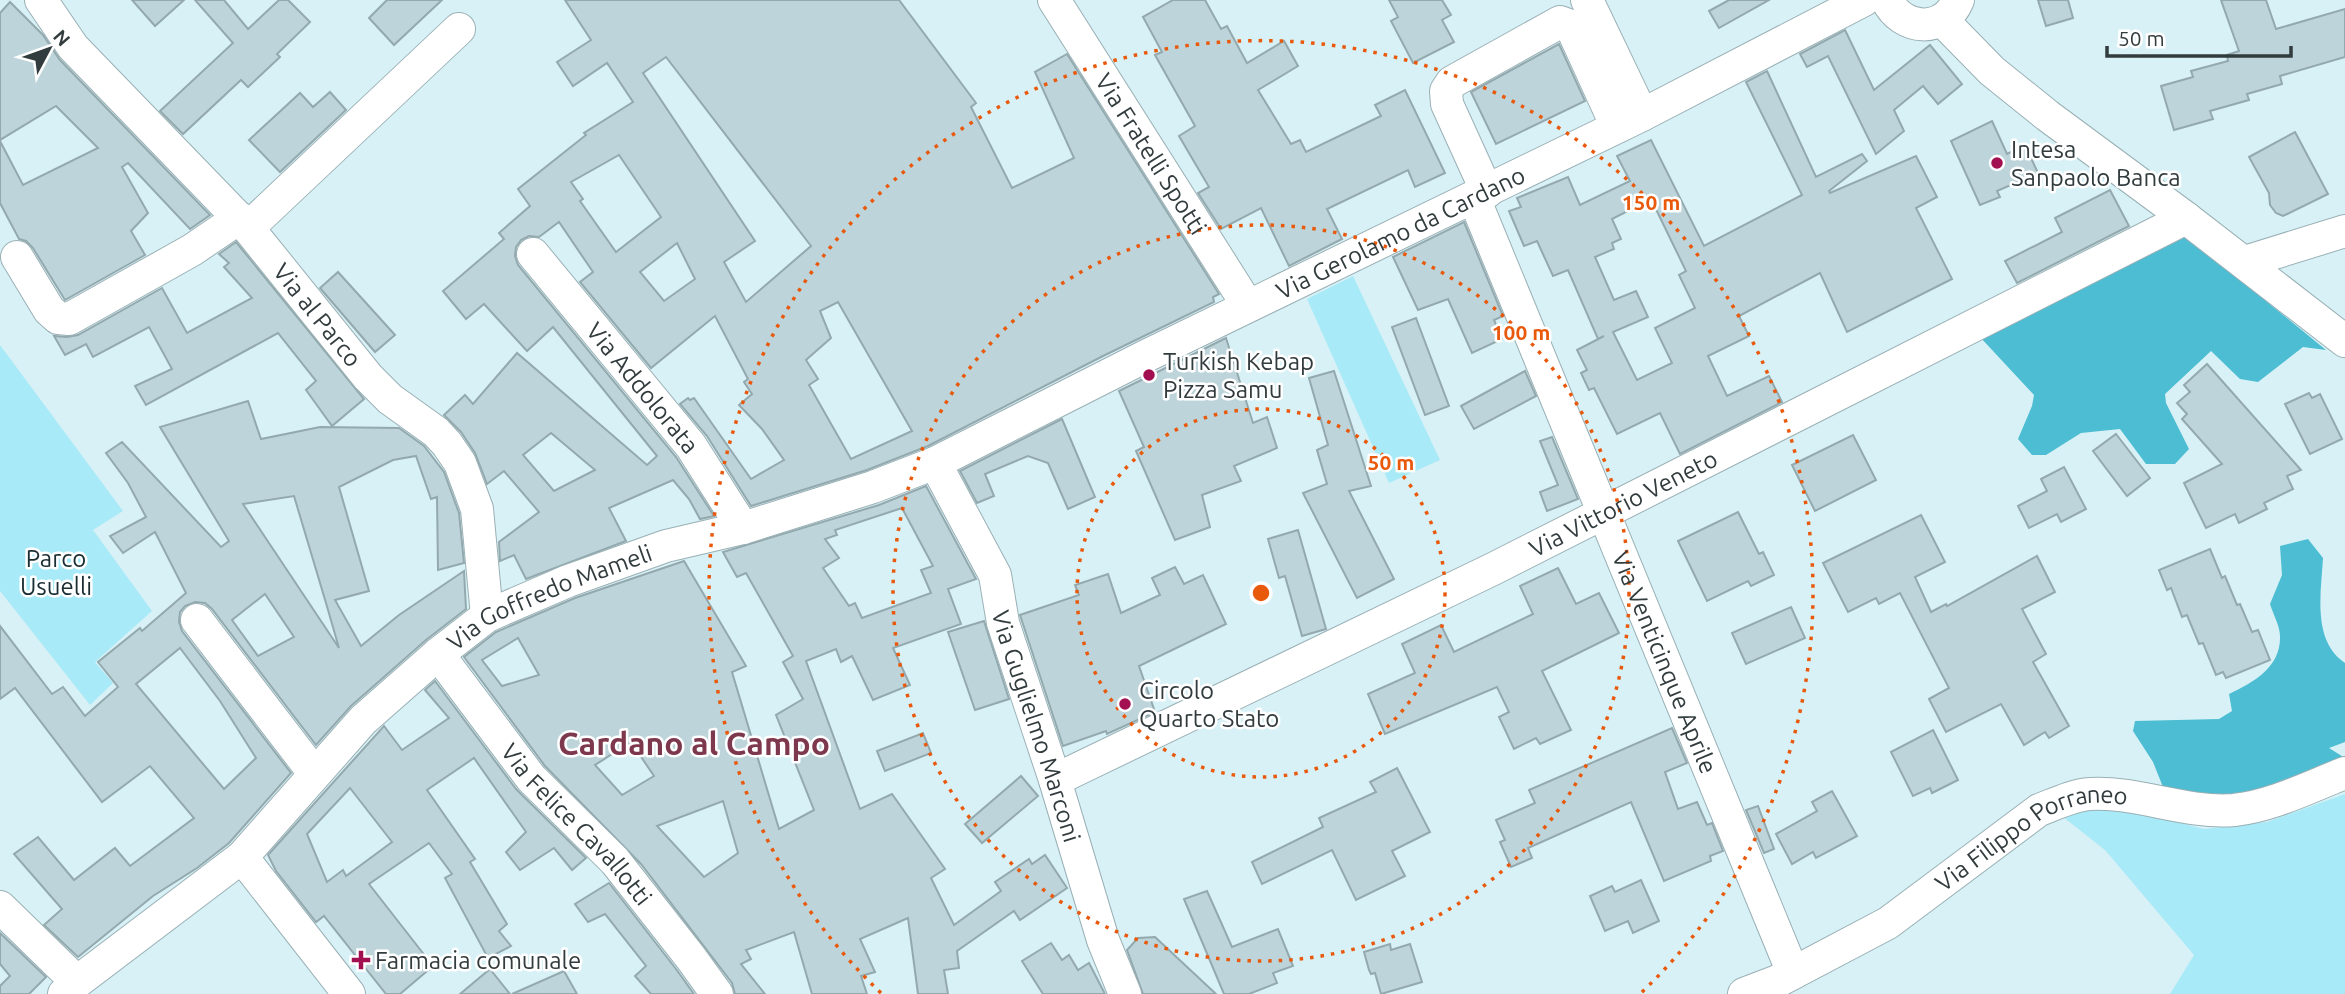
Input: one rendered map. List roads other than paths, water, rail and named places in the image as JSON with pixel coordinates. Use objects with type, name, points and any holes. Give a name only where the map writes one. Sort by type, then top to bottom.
[{"type":"street","name":"Via al Parco","points":[[41,0],[73,47],[244,223],[368,377],[390,400],[436,432],[460,463],[477,509],[487,616]]},
{"type":"street","points":[[64,0],[73,47]]},
{"type":"street","name":"Via Fratelli Spotti","points":[[1054,0],[1248,306]]},
{"type":"street","points":[[1587,0],[1630,121]]},
{"type":"street","name":"Via Gerolamo da Cardano","points":[[935,463],[1248,306],[1630,121],[1864,0]]},
{"type":"street","points":[[1887,0],[1894,13],[1904,21],[1917,25],[1930,24],[1950,10],[2001,79],[2245,262],[2345,341]]},
{"type":"street","name":"Via Venticinque Aprile","points":[[1630,121],[1571,26],[1560,22],[1452,82],[1446,91],[1447,104],[1602,514],[1793,973]]},
{"type":"street","points":[[17,257],[49,310],[58,318],[69,319],[244,223],[459,29]]},
{"type":"street","name":"Via Vittorio Veneto","points":[[1055,780],[1493,569],[2186,218]]},
{"type":"street","points":[[2245,262],[2345,230]]},
{"type":"street","name":"Via Addolorata","points":[[533,254],[691,446],[743,528]]},
{"type":"street","name":"Via Goffredo Mameli","points":[[71,988],[242,857],[363,720],[438,654],[487,616],[568,581],[666,546],[743,528],[873,487],[935,463]]},
{"type":"street","name":"Via Guglielmo Marconi","points":[[935,463],[995,575],[1003,623],[1055,780],[1103,940],[1125,994]]},
{"type":"street","points":[[197,620],[314,773]]},
{"type":"street","name":"Via Felice Cavallotti","points":[[438,654],[531,778],[615,861],[691,957],[716,994]]},
{"type":"street","name":"Via Filippo Porraneo","points":[[1744,994],[1793,973],[1888,923],[2039,810],[2090,794],[2144,799],[2196,810],[2232,810],[2258,806],[2345,773]]},
{"type":"street","points":[[242,857],[349,994]]},
{"type":"street","points":[[0,907],[71,988]]},
{"type":"place","name":"Intesa Sanpaolo Banca","points":[[1997,163]]},
{"type":"place","name":"Turkish Kebap Pizza Samu","points":[[1149,375]]},
{"type":"place","name":"Circolo Quarto Stato","points":[[1125,704]]},
{"type":"place","name":"Farmacia comunale","points":[[361,960]]},
{"type":"district","name":"Cardano al Campo","points":[[694,743]]},
{"type":"park label","name":"Parco Usuelli","points":[[56,572]]}]
